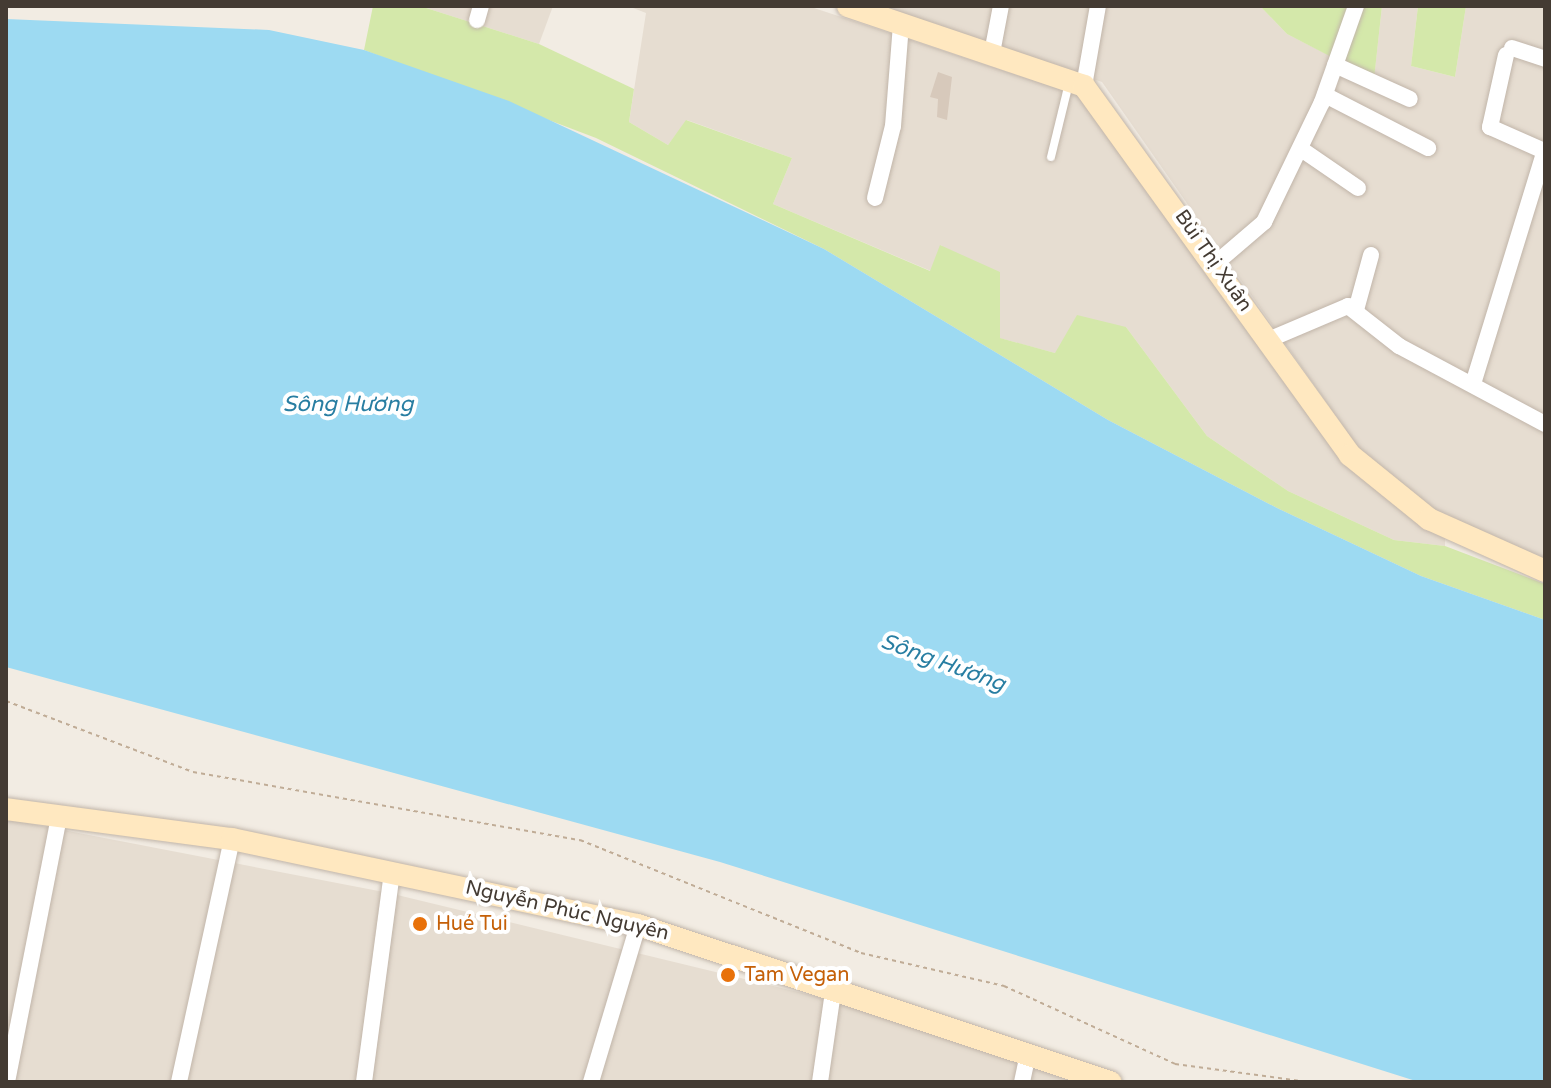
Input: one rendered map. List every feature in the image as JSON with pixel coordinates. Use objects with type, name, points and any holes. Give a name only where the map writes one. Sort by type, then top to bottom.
[{"type":"main road","points":[[848,6],[1077,82]]},
{"type":"main road","name":"Bùi Thị Xuân","points":[[1077,82],[1215,264],[1350,455],[1386,489],[1429,519],[1545,571]]},
{"type":"main road","name":"Nguyễn Phúc Nguyên","points":[[6,809],[232,839],[638,925],[834,985],[1111,1082]]},
{"type":"street","points":[[992,53],[1001,6]]},
{"type":"street","points":[[1077,82],[1098,6]]},
{"type":"street","points":[[1215,264],[1258,230],[1301,149],[1325,95],[1356,6]]},
{"type":"street","points":[[875,198],[896,106],[901,24]]},
{"type":"street","points":[[1473,384],[1540,183],[1544,150],[1490,127],[1509,52],[1545,59]]},
{"type":"street","points":[[1335,65],[1410,99]]},
{"type":"street","points":[[1325,95],[1428,148]]},
{"type":"street","points":[[1301,149],[1358,188]]},
{"type":"street","points":[[1356,310],[1371,255]]},
{"type":"street","points":[[1268,340],[1324,311],[1356,310],[1385,337],[1545,424]]},
{"type":"street","points":[[7,1082],[59,816]]},
{"type":"street","points":[[179,1082],[232,839]]},
{"type":"street","points":[[364,1082],[392,871]]},
{"type":"street","points":[[591,1082],[638,925]]},
{"type":"street","points":[[820,1082],[834,985]]},
{"type":"street","points":[[1022,1082],[1028,1054]]},
{"type":"lane","points":[[1051,157],[1077,82]]},
{"type":"path","points":[[6,701],[193,772],[580,840],[861,953],[1004,986],[1175,1064],[1308,1082]]},
{"type":"shaded area","points":[[420,6],[553,6],[539,44]]},
{"type":"shaded area","points":[[628,6],[808,6],[1089,99],[1351,468],[1445,536],[1445,546],[1394,540],[1288,491],[1207,436],[1126,327],[1055,353],[999,338],[941,245],[931,271],[773,204],[792,158],[687,120],[668,145],[629,122],[646,13]]},
{"type":"shaded area","points":[[878,6],[1260,6],[1287,34],[1374,78],[1382,6],[1418,6],[1411,66],[1455,77],[1466,6],[1545,6],[1545,561],[1434,517],[1380,479],[1102,82]]},
{"type":"shaded area","points":[[6,819],[389,893],[839,1002],[1082,1082],[6,1082]]},
{"type":"green space","points":[[373,6],[420,6],[539,44],[634,89],[629,122],[668,145],[686,120],[792,158],[773,204],[930,271],[940,245],[1000,272],[1000,338],[1055,353],[1077,315],[1126,327],[1207,436],[1288,491],[1394,540],[1445,546],[1545,584],[1545,620],[1421,576],[1277,508],[1108,420],[824,249],[596,138],[364,50]]},
{"type":"green space","points":[[1260,6],[1382,6],[1374,79],[1287,34]]},
{"type":"green space","points":[[1418,6],[1466,6],[1455,77],[1411,66]]},
{"type":"water","name":"Sông Hương","points":[[6,19],[269,30],[364,50],[509,101],[824,249],[1108,420],[1277,508],[1421,576],[1545,620],[1545,1082],[1419,1082],[720,862],[6,667]]},
{"type":"building","points":[[938,72],[952,77],[947,120],[937,117],[938,99],[930,97]]},
{"type":"place","name":"Hué Tui","points":[[420,924]]},
{"type":"place","name":"Tam Vegan","points":[[728,975]]}]
